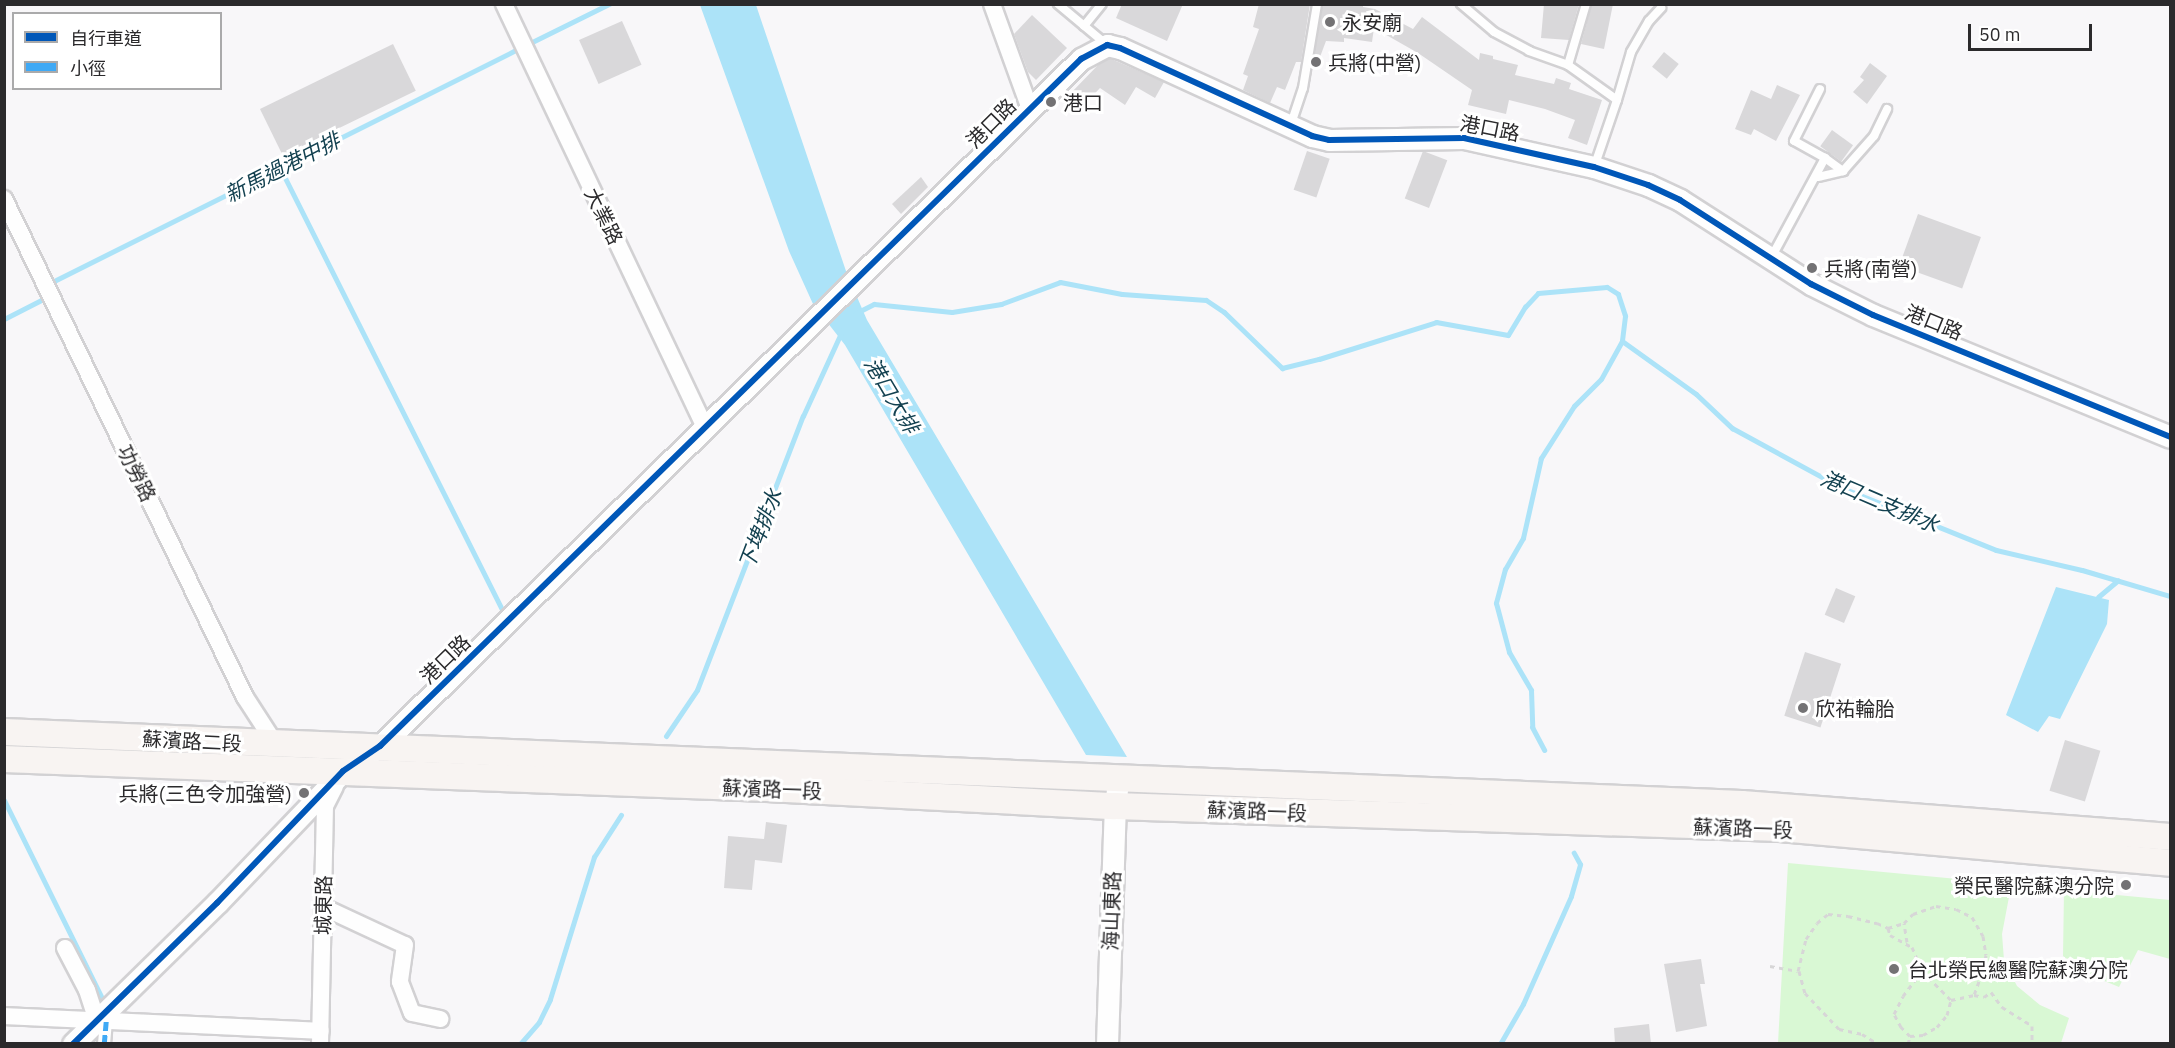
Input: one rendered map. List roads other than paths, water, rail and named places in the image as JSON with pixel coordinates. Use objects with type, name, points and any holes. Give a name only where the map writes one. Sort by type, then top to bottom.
[{"type":"main road","name":"蘇濱路二段","points":[[4,732],[276,745],[380,746]]},
{"type":"main road","name":"蘇濱路一段","points":[[380,746],[1115,806],[1780,828],[2170,863]]},
{"type":"main road","name":"蘇濱路二段","points":[[4,759],[343,771]]},
{"type":"main road","name":"蘇濱路一段","points":[[343,771],[1118,780],[1742,804],[2170,837]]},
{"type":"street","name":"大業路","points":[[504,4],[705,427]]},
{"type":"street","points":[[992,4],[1030,109]]},
{"type":"street","name":"港口路","points":[[73,1044],[101,1020],[217,903],[343,771],[380,746],[1081,59],[1107,45],[1120,48],[1290,128],[1329,140],[1442,136],[1464,138],[1594,167],[1680,200],[1811,284],[1873,315],[2170,437]]},
{"type":"street","name":"功勞路","points":[[4,199],[245,697],[276,745]]},
{"type":"street","name":"城東路","points":[[320,1037],[324,806],[343,771]]},
{"type":"street","name":"海山東路","points":[[1107,1044],[1115,806],[1118,780]]},
{"type":"street","points":[[323,907],[405,945],[400,982],[412,1013],[440,1019]]},
{"type":"street","points":[[65,948],[101,1020],[104,1044]]},
{"type":"street","points":[[4,1016],[101,1020],[320,1037]]},
{"type":"lane","points":[[1058,4],[1107,45]]},
{"type":"lane","points":[[1084,26],[1102,4]]},
{"type":"lane","points":[[1290,128],[1303,88],[1317,4]]},
{"type":"lane","points":[[1461,4],[1509,41],[1568,66],[1617,100]]},
{"type":"lane","points":[[1568,66],[1586,4]]},
{"type":"lane","points":[[1594,167],[1631,52],[1649,21],[1661,8]]},
{"type":"lane","points":[[1820,89],[1794,141],[1826,158],[1843,171]]},
{"type":"lane","points":[[1818,177],[1843,171],[1874,136],[1887,109]]},
{"type":"lane","points":[[1771,259],[1794,212],[1818,177],[1826,158]]},
{"type":"water","name":"港口大排","points":[[700,5],[756,5],[847,274],[867,320],[1127,757],[1086,755],[845,345],[813,304],[789,251]]},
{"type":"water","points":[[2056,587],[2109,600],[2107,624],[2060,719],[2049,716],[2038,732],[2006,715]]},
{"type":"waterway","name":"新馬過港中排","points":[[526,45],[609,4]]},
{"type":"waterway","name":"新馬過港中排","points":[[50,283],[514,51]]},
{"type":"waterway","points":[[280,168],[503,612]]},
{"type":"waterway","points":[[856,313],[874,304],[952,312],[1001,304],[1060,282],[1122,294],[1206,300],[1224,312],[1282,368],[1319,359],[1436,322],[1508,335],[1525,307],[1538,293],[1607,287],[1618,294],[1625,316],[1622,341],[1601,379],[1574,406],[1541,458],[1523,538],[1505,569],[1496,603],[1509,652],[1531,690],[1532,727],[1544,750]]},
{"type":"waterway","name":"新馬過港中排","points":[[4,319],[43,299]]},
{"type":"waterway","name":"下埤排水","points":[[666,736],[697,690],[803,416],[842,331]]},
{"type":"waterway","name":"港口二支排水","points":[[1622,341],[1696,394],[1732,428],[1840,487],[1996,550],[2082,570],[2170,596]]},
{"type":"waterway","points":[[2098,597],[2118,580]]},
{"type":"waterway","points":[[4,800],[103,1000]]},
{"type":"waterway","name":"下埤排水","points":[[520,1044],[539,1022],[550,999],[594,857],[621,815]]},
{"type":"waterway","points":[[1500,1044],[1523,1004],[1571,896],[1580,864],[1574,853]]},
{"type":"place","name":"永安廟","points":[[1330,22]]},
{"type":"place","name":"兵將(中營)","points":[[1316,62]]},
{"type":"place","name":"港口","points":[[1051,102]]},
{"type":"place","name":"兵將(南營)","points":[[1812,268]]},
{"type":"place","name":"欣祐輪胎","points":[[1803,708]]},
{"type":"place","name":"兵將(三色令加強營)","points":[[304,793]]},
{"type":"place","name":"榮民醫院蘇澳分院","points":[[2126,885]]},
{"type":"place","name":"台北榮民總醫院蘇澳分院","points":[[1894,969]]}]
